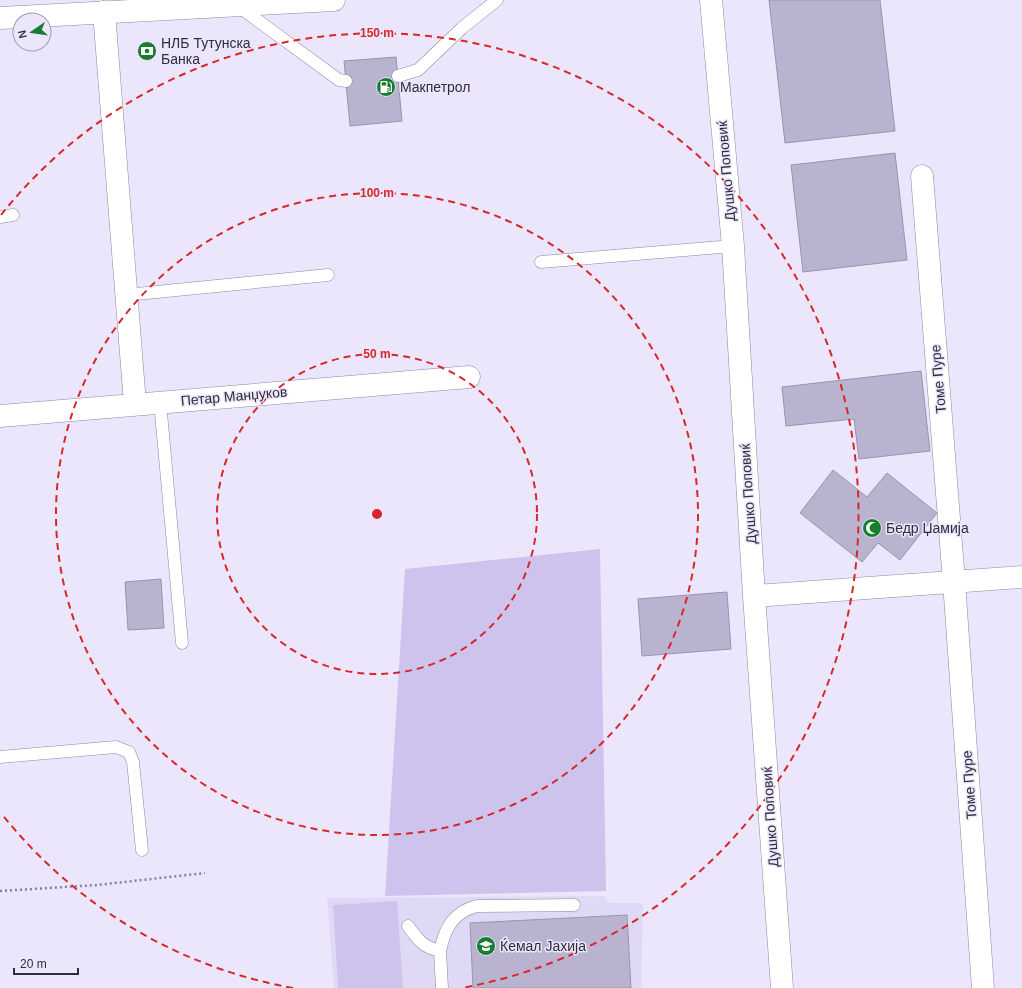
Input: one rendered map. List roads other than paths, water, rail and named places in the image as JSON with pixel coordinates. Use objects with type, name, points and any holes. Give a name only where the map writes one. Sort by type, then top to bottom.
[{"type":"street","points":[[0,18],[334,0]]},
{"type":"street","name":"Душко Поповиќ","points":[[711,0],[733,246],[754,596],[782,988]]},
{"type":"street","points":[[104,12],[134,404]]},
{"type":"street","name":"Томе Пуре","points":[[922,176],[954,582],[983,988]]},
{"type":"street","name":"Петар Манџуков","points":[[0,416],[469,377]]},
{"type":"street","points":[[754,596],[1022,577]]},
{"type":"lane","points":[[398,76],[418,70],[462,28],[497,0]]},
{"type":"lane","points":[[237,5],[339,80],[346,81]]},
{"type":"lane","points":[[0,217],[13,215]]},
{"type":"lane","points":[[541,262],[733,246]]},
{"type":"lane","points":[[126,295],[328,275]]},
{"type":"lane","points":[[160,402],[182,643]]},
{"type":"lane","points":[[0,757],[116,747],[129,752],[133,762],[142,850]]},
{"type":"lane","points":[[442,988],[440,951],[443,938],[448,926],[456,916],[467,908],[478,906],[574,905]]},
{"type":"lane","points":[[408,926],[419,941],[429,948],[440,951]]},
{"type":"place","name":"НЛБ Тутунска Банка","points":[[147,51]]},
{"type":"place","name":"Макпетрол","points":[[386,87]]},
{"type":"place","name":"Бедр Џамија","points":[[872,528]]},
{"type":"place","name":"Ќемал Јахија","points":[[486,946]]}]
